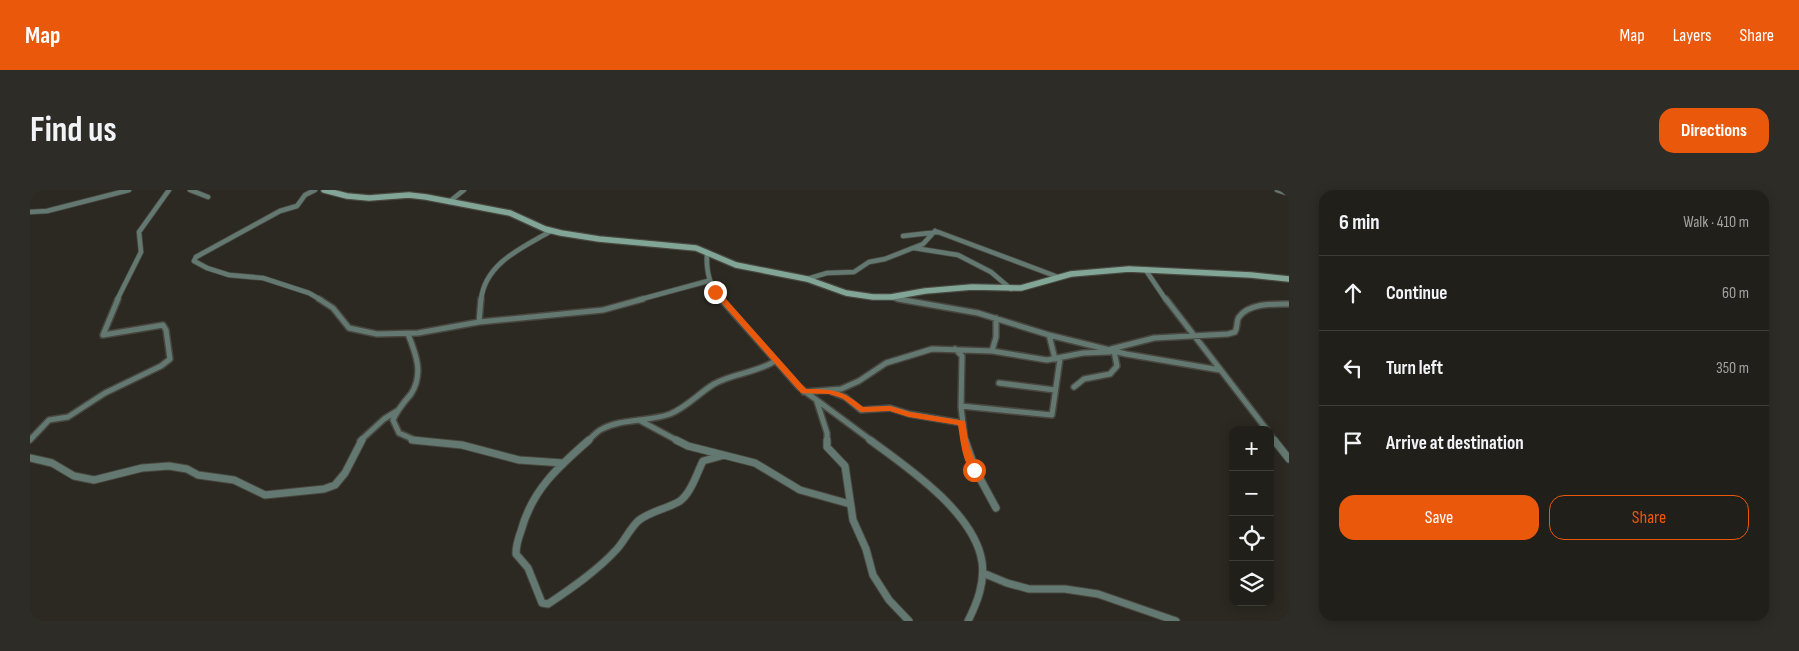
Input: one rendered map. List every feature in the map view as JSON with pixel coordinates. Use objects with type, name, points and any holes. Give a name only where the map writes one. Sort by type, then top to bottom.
[{"type":"street","points":[[30,212],[47,212],[129,190]]},
{"type":"street","points":[[30,440],[48,420],[68,417],[105,394],[161,366],[170,359],[166,330],[162,325],[116,336],[103,335],[116,302],[141,252],[143,246],[139,233],[141,227],[151,217],[169,190]]},
{"type":"street","points":[[190,190],[208,197]]},
{"type":"street","points":[[315,190],[305,196],[297,206],[280,211],[198,255],[193,260],[206,268],[229,275],[262,278],[308,293],[333,308],[349,328],[358,332],[378,334],[408,334],[479,322],[534,318],[615,308],[708,281]]},
{"type":"street","points":[[324,190],[347,196],[368,198],[418,196],[510,214],[551,231],[599,239],[696,248],[736,264],[807,279],[859,296],[891,297],[930,303],[996,318],[1115,352],[1220,370]]},
{"type":"street","points":[[449,202],[464,190]]},
{"type":"street","points":[[1277,190],[1289,194]]},
{"type":"street","points":[[479,322],[483,287],[489,275],[503,261],[551,231]]},
{"type":"street","points":[[807,279],[827,273],[854,272],[867,263],[885,259],[923,244],[935,231]]},
{"type":"street","points":[[903,236],[922,235],[935,231],[1058,277]]},
{"type":"street","points":[[912,248],[958,255],[990,272],[1010,289]]},
{"type":"street","points":[[707,252],[706,272],[708,281],[721,300],[804,392],[908,469],[953,511],[975,540],[980,554],[983,573],[982,590],[968,621]]},
{"type":"street","points":[[1145,269],[1264,426]]},
{"type":"street","points":[[891,297],[924,291],[972,287],[1010,289],[1083,273],[1145,269],[1289,279]]},
{"type":"street","points":[[1108,350],[1154,338],[1228,334],[1235,332],[1237,319],[1244,312],[1260,305],[1288,304]]},
{"type":"street","points":[[992,351],[996,337],[996,318]]},
{"type":"street","points":[[408,334],[414,347],[420,374],[416,387],[397,411],[393,420],[396,430],[403,437],[442,445],[457,444],[473,447],[504,457],[546,463],[564,462]]},
{"type":"street","points":[[961,406],[1052,415],[1057,359],[1049,334]]},
{"type":"street","points":[[804,392],[830,391],[848,387],[886,363],[932,349],[992,351],[1038,360],[1057,359],[1083,353],[1115,352]]},
{"type":"street","points":[[955,349],[962,356],[961,406],[965,445],[974,470],[996,508]]},
{"type":"street","points":[[1074,387],[1084,379],[1110,374],[1117,366],[1115,352]]},
{"type":"street","points":[[721,456],[703,461],[691,486],[681,500],[641,518],[628,531],[618,548],[600,564],[557,598],[548,604],[542,604],[528,568],[516,554],[516,548],[531,500],[564,462],[608,426],[661,417],[679,410],[714,384],[732,376],[770,365],[775,360]]},
{"type":"street","points":[[999,383],[1055,390]]},
{"type":"street","points":[[830,391],[845,397],[861,410],[890,408],[909,414],[962,423]]},
{"type":"street","points":[[817,402],[827,433],[827,447],[844,466],[853,520],[866,549],[873,575],[889,600],[909,621]]},
{"type":"street","points":[[30,458],[52,463],[74,476],[94,480],[142,468],[169,466],[187,469],[198,475],[234,480],[265,495],[324,489],[334,485],[345,473],[359,442],[384,419],[397,411]]},
{"type":"street","points":[[639,420],[678,442],[721,456],[755,463],[800,490],[850,504]]},
{"type":"street","points":[[1274,440],[1289,459]]},
{"type":"street","points":[[983,573],[1029,590],[1065,589],[1098,594],[1176,621]]},
{"type":"route","points":[[715,292],[804,392],[830,391],[845,397],[861,410],[890,408],[926,418],[962,423],[965,445],[974,470]]}]
